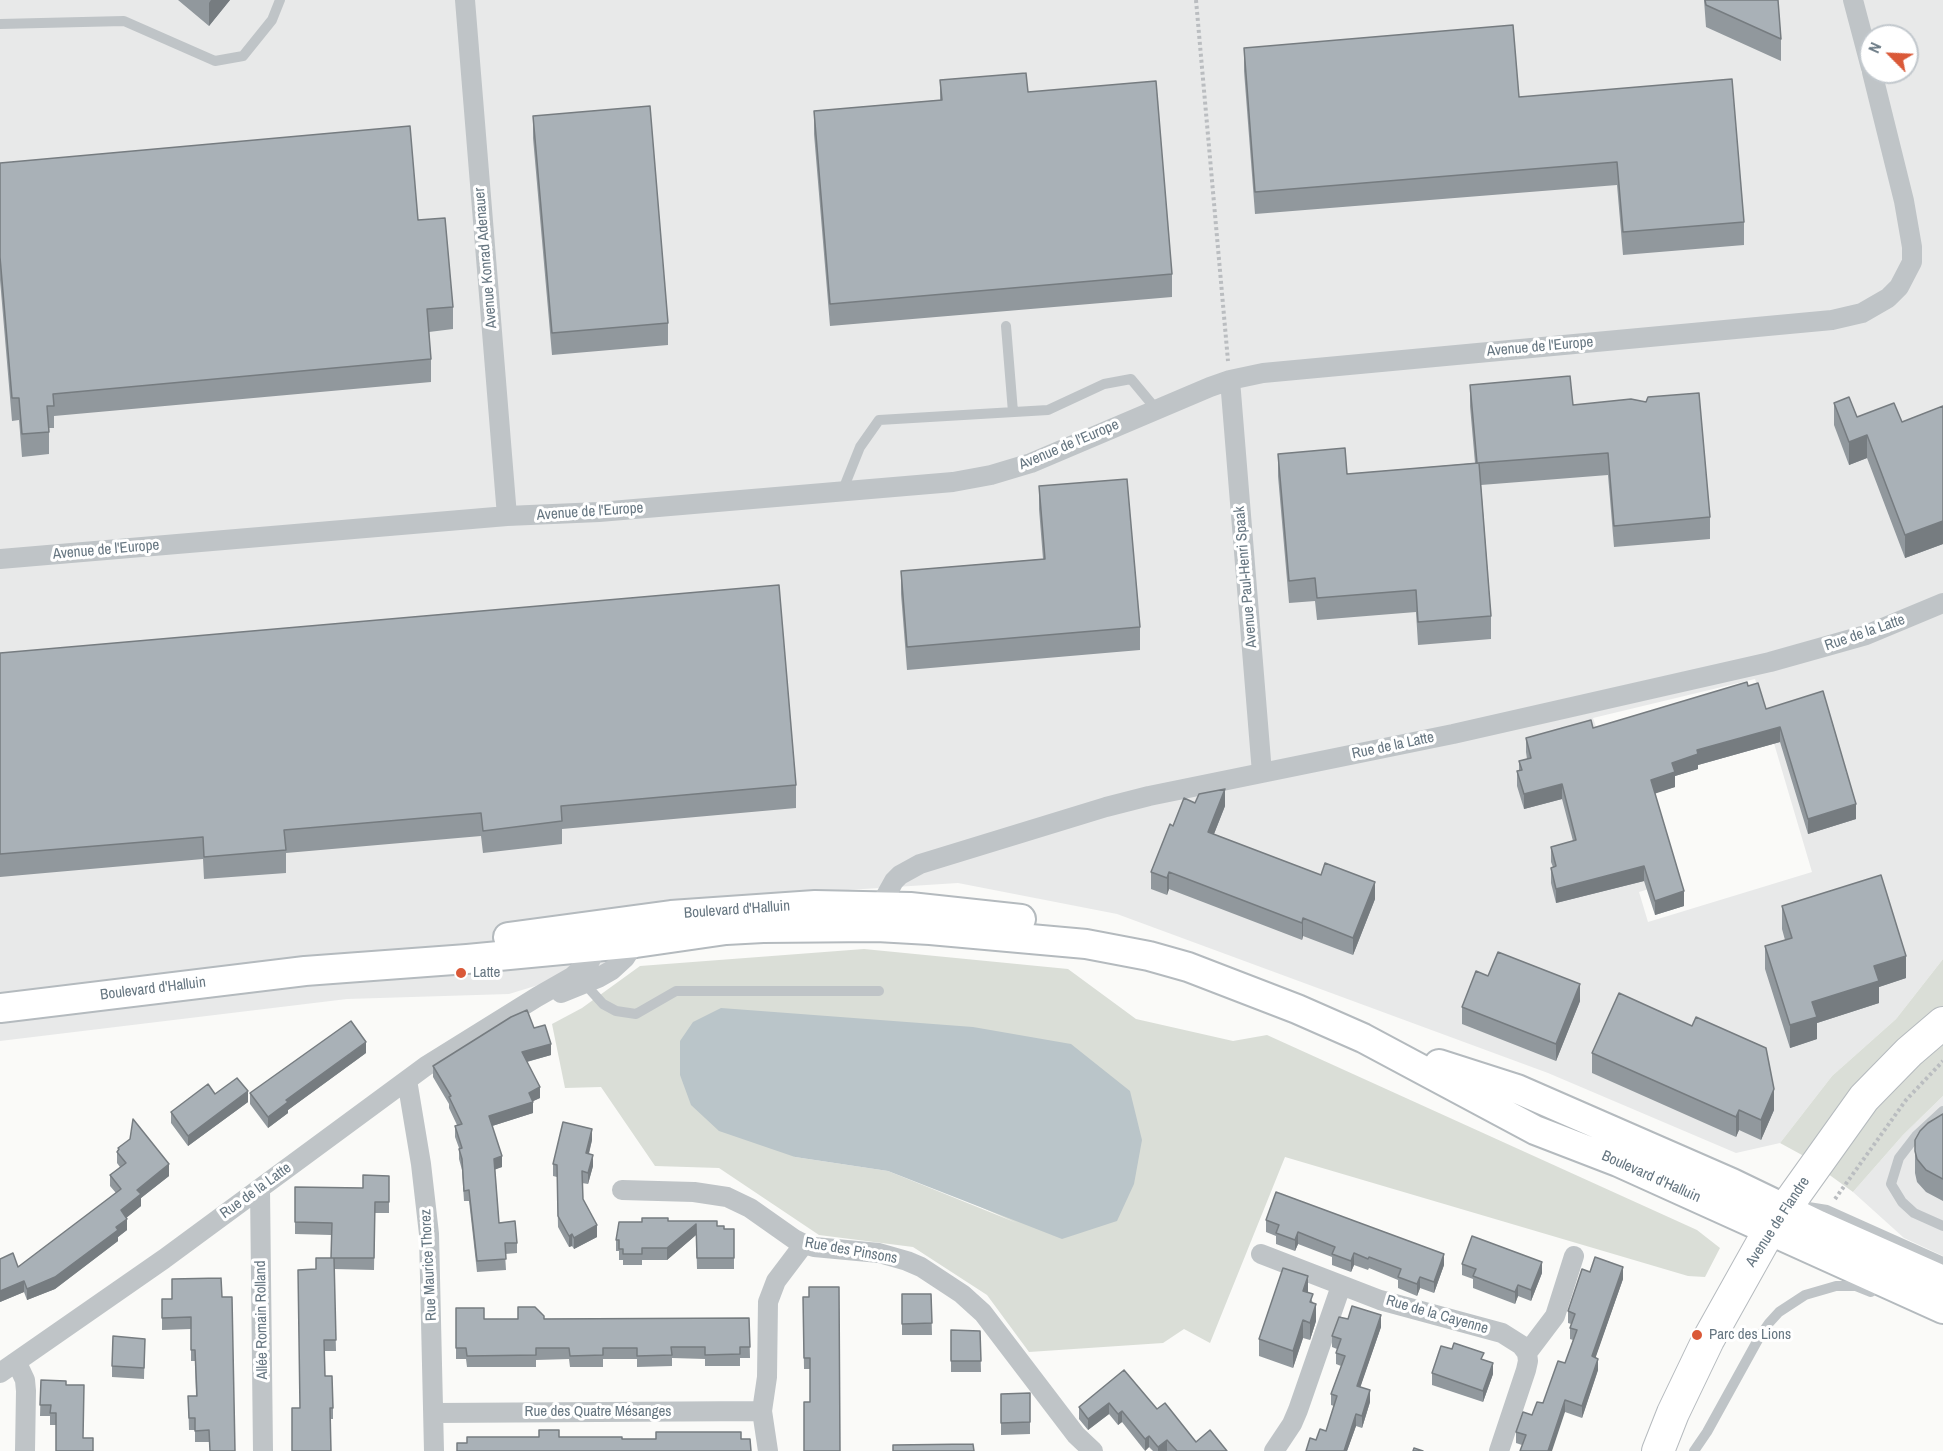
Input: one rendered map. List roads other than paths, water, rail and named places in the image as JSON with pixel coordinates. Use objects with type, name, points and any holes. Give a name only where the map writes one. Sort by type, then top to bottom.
[{"type":"main road","name":"Boulevard d'Halluin","points":[[0,1008],[305,971],[401,953],[642,931],[769,907],[879,916],[955,911],[1035,921],[1108,939],[1261,994],[1363,1038],[1517,1089],[1722,1178],[1795,1218],[1943,1280]]},
{"type":"main road","name":"Avenue de Flandre","points":[[1667,1451],[1864,1098],[1909,1052],[1943,1023]]},
{"type":"main road","name":"Avenue de Flandre","points":[[1658,1451],[1673,1413],[1708,1340],[1795,1218],[1827,1180],[1875,1111],[1943,1032]]},
{"type":"main road","name":"Boulevard d'Halluin","points":[[1795,1218],[1837,1261],[1943,1308]]},
{"type":"street","name":"Avenue Konrad Adenauer","points":[[465,0],[507,516]]},
{"type":"street","name":"Avenue de l'Europe","points":[[1853,0],[1859,24]]},
{"type":"street","name":"Avenue de l'Europe","points":[[0,560],[507,516],[599,512],[953,482],[991,475],[1031,463],[1230,380],[1280,371],[1832,320],[1862,313],[1876,307],[1899,287],[1911,262],[1912,247],[1904,201],[1875,84]]},
{"type":"street","name":"Avenue Paul-Henri Spaak","points":[[1230,380],[1262,773]]},
{"type":"street","name":"Rue de la Latte","points":[[879,916],[894,881],[920,864],[1106,807],[1157,794],[1453,734],[1770,662],[1866,635],[1943,603]]},
{"type":"street","name":"Rue de la Latte","points":[[514,1011],[585,984],[620,963],[642,931]]},
{"type":"street","name":"Rue de la Latte","points":[[0,1373],[260,1189],[459,1044],[572,977],[590,961],[602,935]]},
{"type":"street","name":"Rue Maurice Thorez","points":[[407,1080],[421,1164],[429,1234],[434,1451]]},
{"type":"street","name":"Allée Romain Rolland","points":[[260,1189],[263,1451]]},
{"type":"street","name":"Rue des Pinsons","points":[[622,1190],[694,1192],[727,1197],[750,1208],[804,1244],[814,1247],[859,1250],[894,1257],[921,1267],[950,1285],[983,1313],[1085,1449]]},
{"type":"street","points":[[768,1451],[762,1411],[767,1377],[768,1302],[776,1281],[804,1244]]},
{"type":"street","name":"Rue de la Cayenne","points":[[1261,1254],[1380,1300],[1502,1333],[1521,1345],[1527,1353]]},
{"type":"street","points":[[1499,1451],[1526,1370],[1527,1353],[1555,1316],[1574,1256]]},
{"type":"street","points":[[1274,1451],[1292,1424],[1298,1410],[1341,1286]]},
{"type":"street","points":[[17,1363],[25,1380],[26,1390],[25,1451]]},
{"type":"street","name":"Rue des Quatre Mésanges","points":[[434,1413],[762,1411]]},
{"type":"lane","points":[[0,24],[124,21],[215,61],[243,56],[272,20],[280,0]]},
{"type":"lane","points":[[1006,326],[1012,412]]},
{"type":"lane","points":[[842,492],[860,447],[879,420],[1048,410],[1104,384],[1131,379],[1156,409]]},
{"type":"lane","points":[[585,984],[603,1004],[616,1011],[636,1014],[676,991],[879,991]]},
{"type":"lane","points":[[1943,1111],[1916,1136],[1899,1158],[1891,1184],[1902,1202],[1914,1213],[1943,1226]]},
{"type":"lane","points":[[1795,1218],[1943,1262]]},
{"type":"lane","points":[[1694,1451],[1707,1432],[1760,1336],[1779,1312],[1805,1295],[1836,1286],[1856,1286],[1880,1295],[1837,1261]]},
{"type":"place","name":"Latte","points":[[461,973]]},
{"type":"place","name":"Parc des Lions","points":[[1697,1335]]}]
